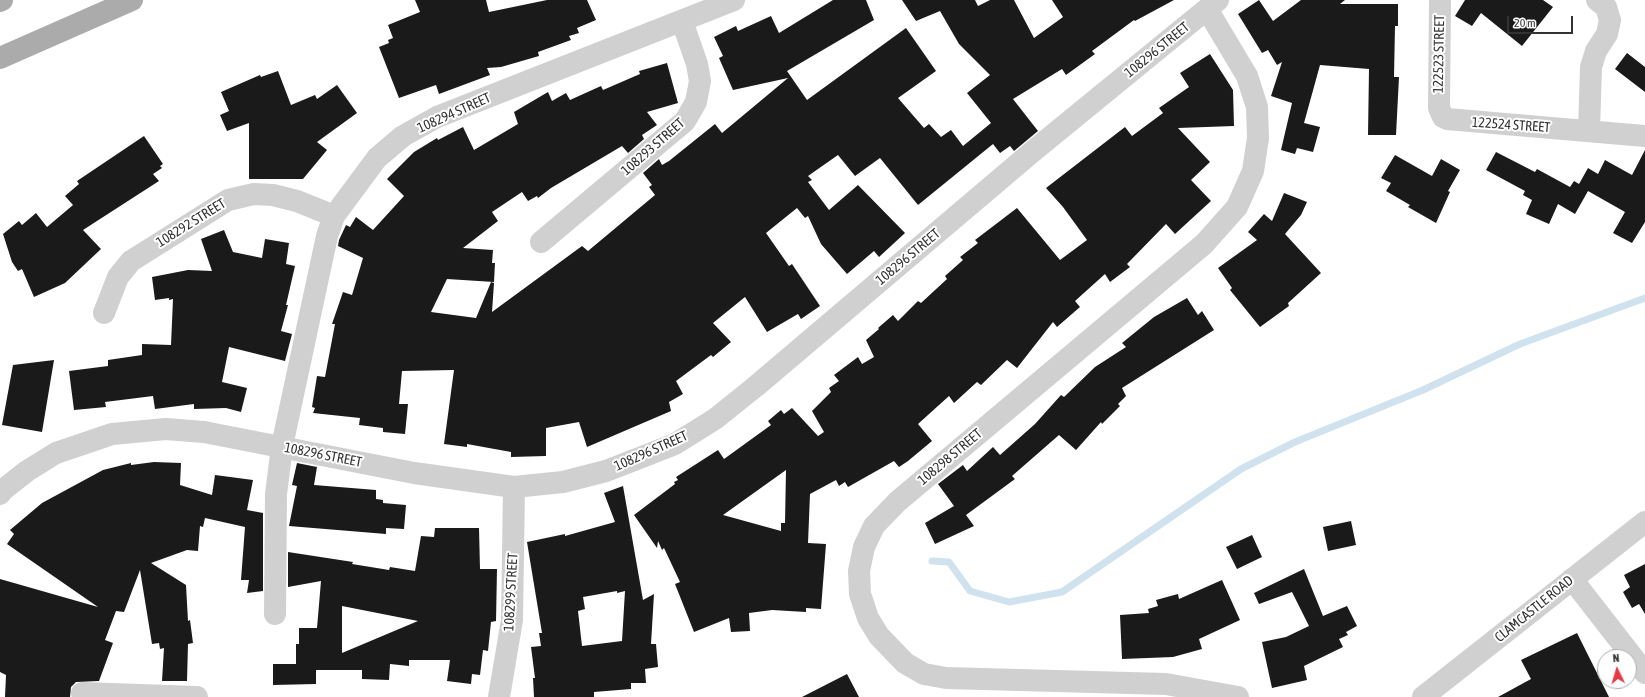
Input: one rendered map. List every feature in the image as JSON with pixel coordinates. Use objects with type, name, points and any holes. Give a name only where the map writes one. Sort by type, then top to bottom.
[{"type":"main road","points":[[0,58],[132,0]]},
{"type":"street","name":"108294 STREET","points":[[275,614],[276,494],[282,446],[327,236],[334,216],[377,158],[403,136],[437,117],[734,0]]},
{"type":"street","name":"122523 STREET","points":[[1439,108],[1440,0]]},
{"type":"street","points":[[1589,131],[1591,67],[1596,51],[1607,34],[1610,20],[1606,7],[1597,0]]},
{"type":"street","name":"108296 STREET","points":[[1,489],[56,453],[112,434],[166,429],[204,432],[282,446],[414,473],[514,487],[563,482],[606,471],[675,444],[715,419],[755,387],[1026,157],[1213,5]]},
{"type":"street","name":"108298 STREET","points":[[1213,5],[1247,76],[1257,107],[1258,138],[1253,171],[1237,207],[1204,244],[897,502],[874,526],[864,547],[859,578],[860,594],[868,618],[878,636],[905,663],[924,674],[946,678],[1166,684],[1238,697]]},
{"type":"street","name":"108293 STREET","points":[[541,242],[685,121],[696,102],[700,81],[697,64],[682,21]]},
{"type":"street","name":"122524 STREET","points":[[1439,108],[1443,117],[1451,121],[1645,136]]},
{"type":"street","name":"108292 STREET","points":[[104,313],[118,277],[131,261],[228,200],[254,194],[273,195],[297,201],[334,216]]},
{"type":"street","name":"108299 STREET","points":[[499,697],[512,620],[514,487]]},
{"type":"street","name":"CLAMCASTLE ROAD","points":[[1423,697],[1645,522]]},
{"type":"street","points":[[1572,579],[1645,673]]},
{"type":"street","points":[[82,693],[197,697]]},
{"type":"building","points":[[415,0],[486,0],[489,12],[547,0],[587,0],[596,20],[577,28],[579,33],[569,36],[571,40],[538,52],[539,56],[501,67],[487,68],[490,75],[439,94],[436,85],[399,98],[379,47],[389,43],[388,40],[393,38],[388,25],[420,12]]},
{"type":"building","points":[[833,0],[866,0],[874,20],[787,71],[807,100],[906,28],[936,71],[898,98],[924,128],[929,124],[941,137],[951,130],[963,146],[991,123],[967,93],[990,75],[959,44],[940,11],[916,21],[902,0],[975,0],[978,6],[990,0],[1014,0],[1034,38],[1063,17],[1052,0],[1174,0],[1135,21],[1134,20],[1092,51],[1095,54],[1066,75],[1062,69],[1013,99],[1038,131],[1014,151],[1010,146],[1000,153],[993,144],[918,205],[880,158],[855,176],[838,155],[808,176],[812,180],[808,182],[829,210],[858,185],[905,233],[879,257],[874,251],[847,274],[821,244],[808,216],[805,218],[797,208],[766,233],[789,266],[792,264],[820,306],[801,319],[798,314],[767,332],[745,297],[713,323],[731,342],[713,357],[711,355],[676,381],[683,394],[669,402],[671,411],[587,447],[579,422],[546,428],[546,456],[511,457],[511,452],[467,444],[467,447],[444,444],[454,370],[402,371],[399,404],[408,404],[405,434],[383,432],[383,428],[359,425],[360,418],[313,413],[315,408],[312,407],[317,376],[325,377],[335,324],[332,324],[343,292],[352,295],[363,258],[338,246],[339,240],[346,225],[350,227],[356,217],[373,230],[404,196],[387,179],[414,152],[437,138],[438,140],[463,127],[474,150],[518,124],[514,112],[548,92],[552,101],[566,93],[570,100],[601,86],[603,90],[640,74],[639,71],[667,63],[678,103],[647,112],[657,125],[642,135],[644,139],[628,153],[622,146],[551,188],[538,198],[537,196],[528,201],[522,192],[492,212],[498,221],[463,248],[493,250],[492,263],[495,263],[494,282],[447,279],[431,312],[476,318],[491,282],[494,283],[492,312],[582,246],[588,251],[655,195],[649,187],[652,185],[643,173],[659,159],[662,165],[669,161],[715,124],[722,133],[788,78],[733,90],[719,58],[723,56],[714,37],[736,26],[738,31],[771,16],[779,33]]},
{"type":"building","points":[[1259,0],[1273,21],[1301,0],[1345,0],[1340,4],[1398,4],[1398,26],[1395,26],[1394,77],[1399,77],[1396,135],[1368,135],[1369,69],[1320,65],[1304,123],[1320,127],[1313,152],[1297,148],[1295,154],[1281,150],[1292,103],[1271,96],[1282,62],[1277,65],[1268,50],[1262,53],[1238,14]]},
{"type":"building","points":[[1465,0],[1543,0],[1553,7],[1522,46],[1481,13],[1472,26],[1455,16]]},
{"type":"building","points":[[1627,53],[1645,67],[1645,92],[1615,69]]},
{"type":"building","points":[[1210,54],[1233,90],[1234,126],[1178,128],[1210,162],[1191,180],[1211,201],[1175,234],[1166,224],[1127,264],[1130,267],[1110,282],[1105,274],[1075,301],[1080,307],[1057,327],[1053,322],[1017,368],[1007,360],[981,385],[977,382],[954,403],[949,396],[918,424],[932,441],[908,461],[899,467],[894,461],[848,487],[845,482],[839,486],[836,480],[810,494],[808,543],[826,544],[821,609],[806,608],[806,612],[772,610],[749,613],[750,631],[731,632],[729,618],[694,632],[675,584],[680,582],[664,548],[662,550],[658,541],[657,548],[634,515],[675,484],[674,482],[678,480],[676,477],[718,450],[724,459],[771,425],[768,421],[781,410],[784,414],[792,408],[818,436],[824,432],[812,411],[831,392],[829,388],[839,381],[834,375],[858,357],[862,364],[874,357],[866,340],[893,315],[898,321],[918,301],[921,303],[947,279],[945,276],[963,260],[960,257],[978,243],[975,240],[1017,208],[1060,260],[1087,240],[1063,207],[1046,188],[1125,127],[1132,136],[1163,113],[1159,108],[1189,87],[1180,73]],"holes":[[[786,470],[785,523],[781,523],[781,531],[723,515]]]},
{"type":"building","points":[[278,71],[291,105],[315,95],[317,99],[337,85],[357,113],[317,142],[327,150],[303,179],[249,179],[249,123],[227,131],[220,115],[229,111],[221,92],[260,75],[261,77]]},
{"type":"building","points":[[144,136],[163,164],[160,166],[162,168],[153,174],[159,181],[83,230],[101,249],[65,283],[34,297],[22,269],[18,271],[12,262],[3,234],[19,221],[22,225],[36,213],[47,227],[73,205],[65,196],[79,184],[77,181]]},
{"type":"building","points":[[1645,150],[1645,222],[1632,243],[1613,233],[1625,212],[1588,191],[1575,214],[1558,204],[1549,224],[1526,214],[1532,200],[1523,195],[1525,191],[1486,170],[1496,152],[1535,172],[1537,169],[1570,187],[1574,181],[1579,184],[1588,168],[1598,174],[1605,160],[1632,175]]},
{"type":"building","points":[[1395,155],[1432,176],[1441,159],[1460,170],[1448,191],[1450,192],[1436,223],[1408,207],[1410,205],[1386,191],[1391,183],[1381,178]]},
{"type":"building","points":[[1284,193],[1307,202],[1301,215],[1285,234],[1321,273],[1288,303],[1289,306],[1260,327],[1230,290],[1232,288],[1218,268],[1257,240],[1248,232],[1264,214],[1272,221]]},
{"type":"building","points":[[224,230],[233,252],[262,258],[265,239],[289,243],[286,264],[295,266],[286,305],[288,305],[281,331],[292,334],[285,361],[229,347],[222,382],[247,388],[241,412],[226,408],[194,409],[194,404],[155,409],[153,396],[105,402],[106,407],[74,410],[69,371],[108,366],[108,360],[142,355],[142,344],[171,345],[173,299],[169,300],[169,298],[155,300],[152,277],[188,270],[212,271],[201,239]]},
{"type":"building","points":[[1187,298],[1198,315],[1202,311],[1214,330],[1122,388],[1126,396],[1118,404],[1120,406],[1102,424],[1101,422],[1076,450],[1059,435],[1012,476],[1015,479],[966,515],[974,526],[935,544],[925,523],[954,506],[938,484],[963,465],[967,471],[993,447],[1000,455],[1035,424],[1061,395],[1064,397],[1095,367],[1126,347],[1122,343],[1154,317]]},
{"type":"building","points":[[54,360],[42,432],[2,425],[13,365]]},
{"type":"building","points":[[154,462],[181,463],[180,485],[212,495],[215,475],[253,480],[247,510],[263,513],[263,591],[247,593],[249,580],[241,580],[245,527],[205,518],[203,527],[200,526],[198,551],[187,550],[151,563],[186,585],[188,621],[190,620],[193,643],[188,644],[187,681],[162,681],[164,648],[160,649],[159,643],[152,644],[140,570],[124,612],[116,611],[105,640],[113,643],[99,681],[76,682],[71,687],[70,697],[5,697],[6,675],[0,672],[0,579],[98,607],[7,544],[14,534],[10,530],[42,503],[103,470],[131,463],[131,465]]},
{"type":"building","points":[[297,463],[317,467],[314,485],[376,490],[376,499],[383,500],[383,503],[406,505],[404,529],[386,528],[386,534],[289,526],[297,486],[292,485]]},
{"type":"building","points":[[623,486],[643,600],[654,594],[651,644],[656,644],[658,667],[645,669],[646,683],[631,683],[631,689],[594,692],[594,697],[534,697],[533,678],[535,678],[531,647],[541,646],[539,633],[542,633],[527,542],[565,534],[565,536],[615,522],[604,493]],"holes":[[[617,591],[617,593],[625,591],[622,641],[582,646],[578,611],[585,609],[583,597]]]},
{"type":"building","points":[[1351,521],[1356,545],[1328,551],[1323,527]]},
{"type":"building","points":[[435,528],[479,528],[480,569],[497,569],[496,621],[491,622],[488,651],[483,650],[480,675],[472,674],[471,684],[447,681],[450,660],[409,660],[409,666],[390,664],[389,680],[362,679],[362,670],[316,670],[316,684],[273,685],[273,664],[296,664],[296,644],[299,644],[299,628],[317,628],[321,581],[288,587],[288,552],[353,562],[352,564],[389,570],[390,567],[415,571],[421,536],[434,537]],"holes":[[[342,606],[418,621],[342,653]]]},
{"type":"building","points":[[1252,535],[1262,557],[1237,569],[1226,547]]},
{"type":"building","points":[[1645,564],[1645,614],[1639,604],[1632,608],[1623,592],[1630,587],[1624,575]]},
{"type":"building","points":[[1304,569],[1323,616],[1347,606],[1357,626],[1346,632],[1348,635],[1339,639],[1343,647],[1304,666],[1307,680],[1272,688],[1262,642],[1286,637],[1309,626],[1292,592],[1259,604],[1254,593]]},
{"type":"building","points":[[1222,580],[1240,620],[1199,639],[1202,649],[1173,657],[1122,659],[1120,615],[1149,613],[1148,609],[1158,606],[1156,600],[1178,594],[1179,599]]},
{"type":"building","points":[[1577,633],[1597,673],[1597,689],[1605,689],[1609,697],[1498,697],[1531,679],[1521,660]]},
{"type":"building","points":[[847,674],[859,697],[802,697]]},
{"type":"waterway","points":[[932,561],[949,562],[970,591],[1009,602],[1062,592],[1241,469],[1295,442],[1423,390],[1520,344],[1645,298]]}]
